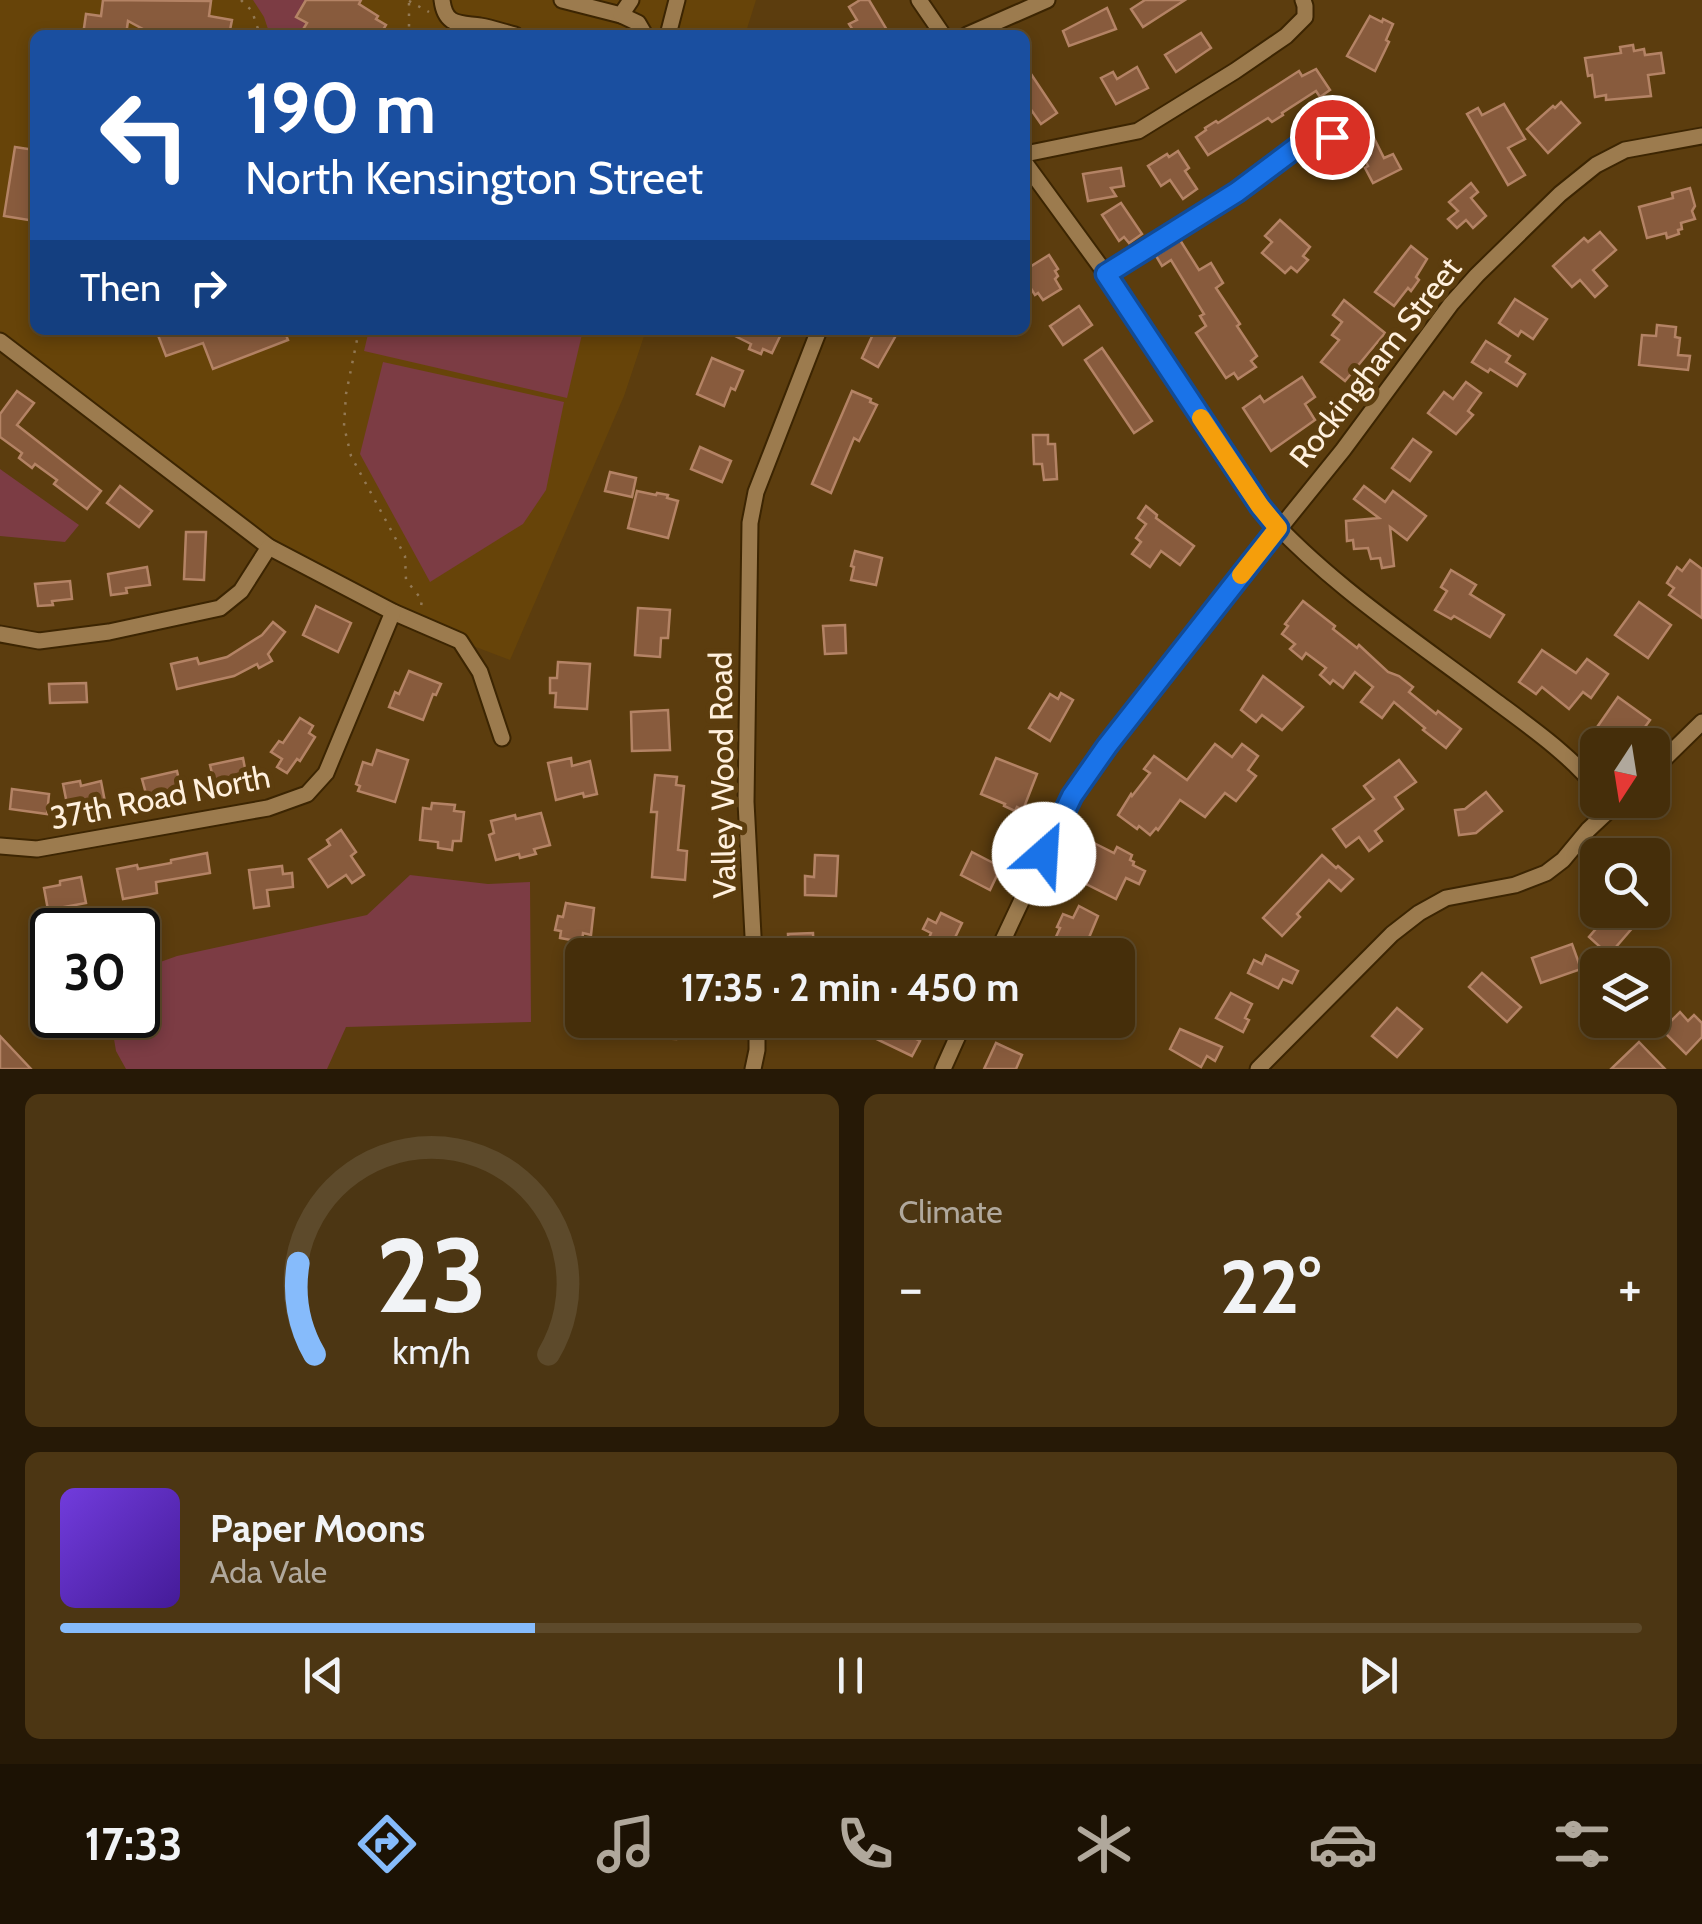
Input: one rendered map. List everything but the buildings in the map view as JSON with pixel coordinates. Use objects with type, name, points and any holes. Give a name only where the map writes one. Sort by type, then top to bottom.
[{"type":"street","points":[[562,0],[621,14],[642,30]]},
{"type":"street","points":[[621,14],[631,0]]},
{"type":"street","points":[[669,30],[677,0]]},
{"type":"street","points":[[919,0],[940,30]]},
{"type":"street","points":[[978,30],[1047,0]]},
{"type":"street","points":[[1030,153],[1138,131],[1286,36],[1305,18],[1302,0]]},
{"type":"street","points":[[443,6],[450,20],[494,30]]},
{"type":"street","name":"Rockingham Street","points":[[1004,938],[1072,796],[1107,746],[1342,450],[1451,304],[1560,194],[1596,164],[1642,146],[1702,136]]},
{"type":"street","points":[[1106,274],[1237,192],[1301,144],[1332,137]]},
{"type":"street","points":[[1030,170],[1106,274],[1278,528],[1326,572],[1580,770]]},
{"type":"street","name":"Valley Wood Road","points":[[753,938],[746,802],[750,523],[756,492],[817,335]]},
{"type":"street","points":[[0,341],[268,547],[393,612],[460,641],[480,672],[502,738]]},
{"type":"street","points":[[0,634],[39,641],[108,632],[220,608],[241,591],[268,547]]},
{"type":"street","name":"37th Road North","points":[[0,846],[37,848],[268,808],[307,794],[326,773],[393,612]]},
{"type":"street","points":[[1670,753],[1702,722]]},
{"type":"street","points":[[1258,1069],[1418,912],[1456,894],[1514,885],[1546,872],[1562,860],[1599,818]]},
{"type":"street","points":[[754,1069],[757,1038]]},
{"type":"street","points":[[943,1069],[957,1038]]},
{"type":"path","points":[[241,0],[252,11],[258,30]]},
{"type":"path","points":[[408,0],[432,14],[443,6]]},
{"type":"path","points":[[408,0],[409,30]]},
{"type":"path","points":[[358,335],[344,426],[350,456],[406,556],[406,580],[422,600],[413,620]]},
{"type":"shaded area","points":[[0,0],[756,0],[747,30],[30,30],[30,335],[644,335],[624,396],[510,660],[460,641],[269,547],[0,341]]},
{"type":"shaded area","points":[[253,0],[306,0],[297,17],[307,23],[303,30],[268,30]]},
{"type":"shaded area","points":[[368,335],[582,335],[567,398],[364,351]]},
{"type":"shaded area","points":[[383,362],[564,402],[546,490],[523,524],[430,582],[360,454]]},
{"type":"shaded area","points":[[0,469],[79,525],[65,542],[0,536]]},
{"type":"shaded area","points":[[410,875],[488,884],[530,882],[531,1022],[346,1027],[327,1069],[126,1069],[114,1038],[160,1038],[160,962],[367,915]]},
{"type":"slow traffic","points":[[1201,418],[1278,528],[1241,575]]},
{"type":"route","points":[[1044,854],[1072,796],[1107,746],[1278,528],[1106,274],[1237,192],[1301,144],[1332,137]]}]
